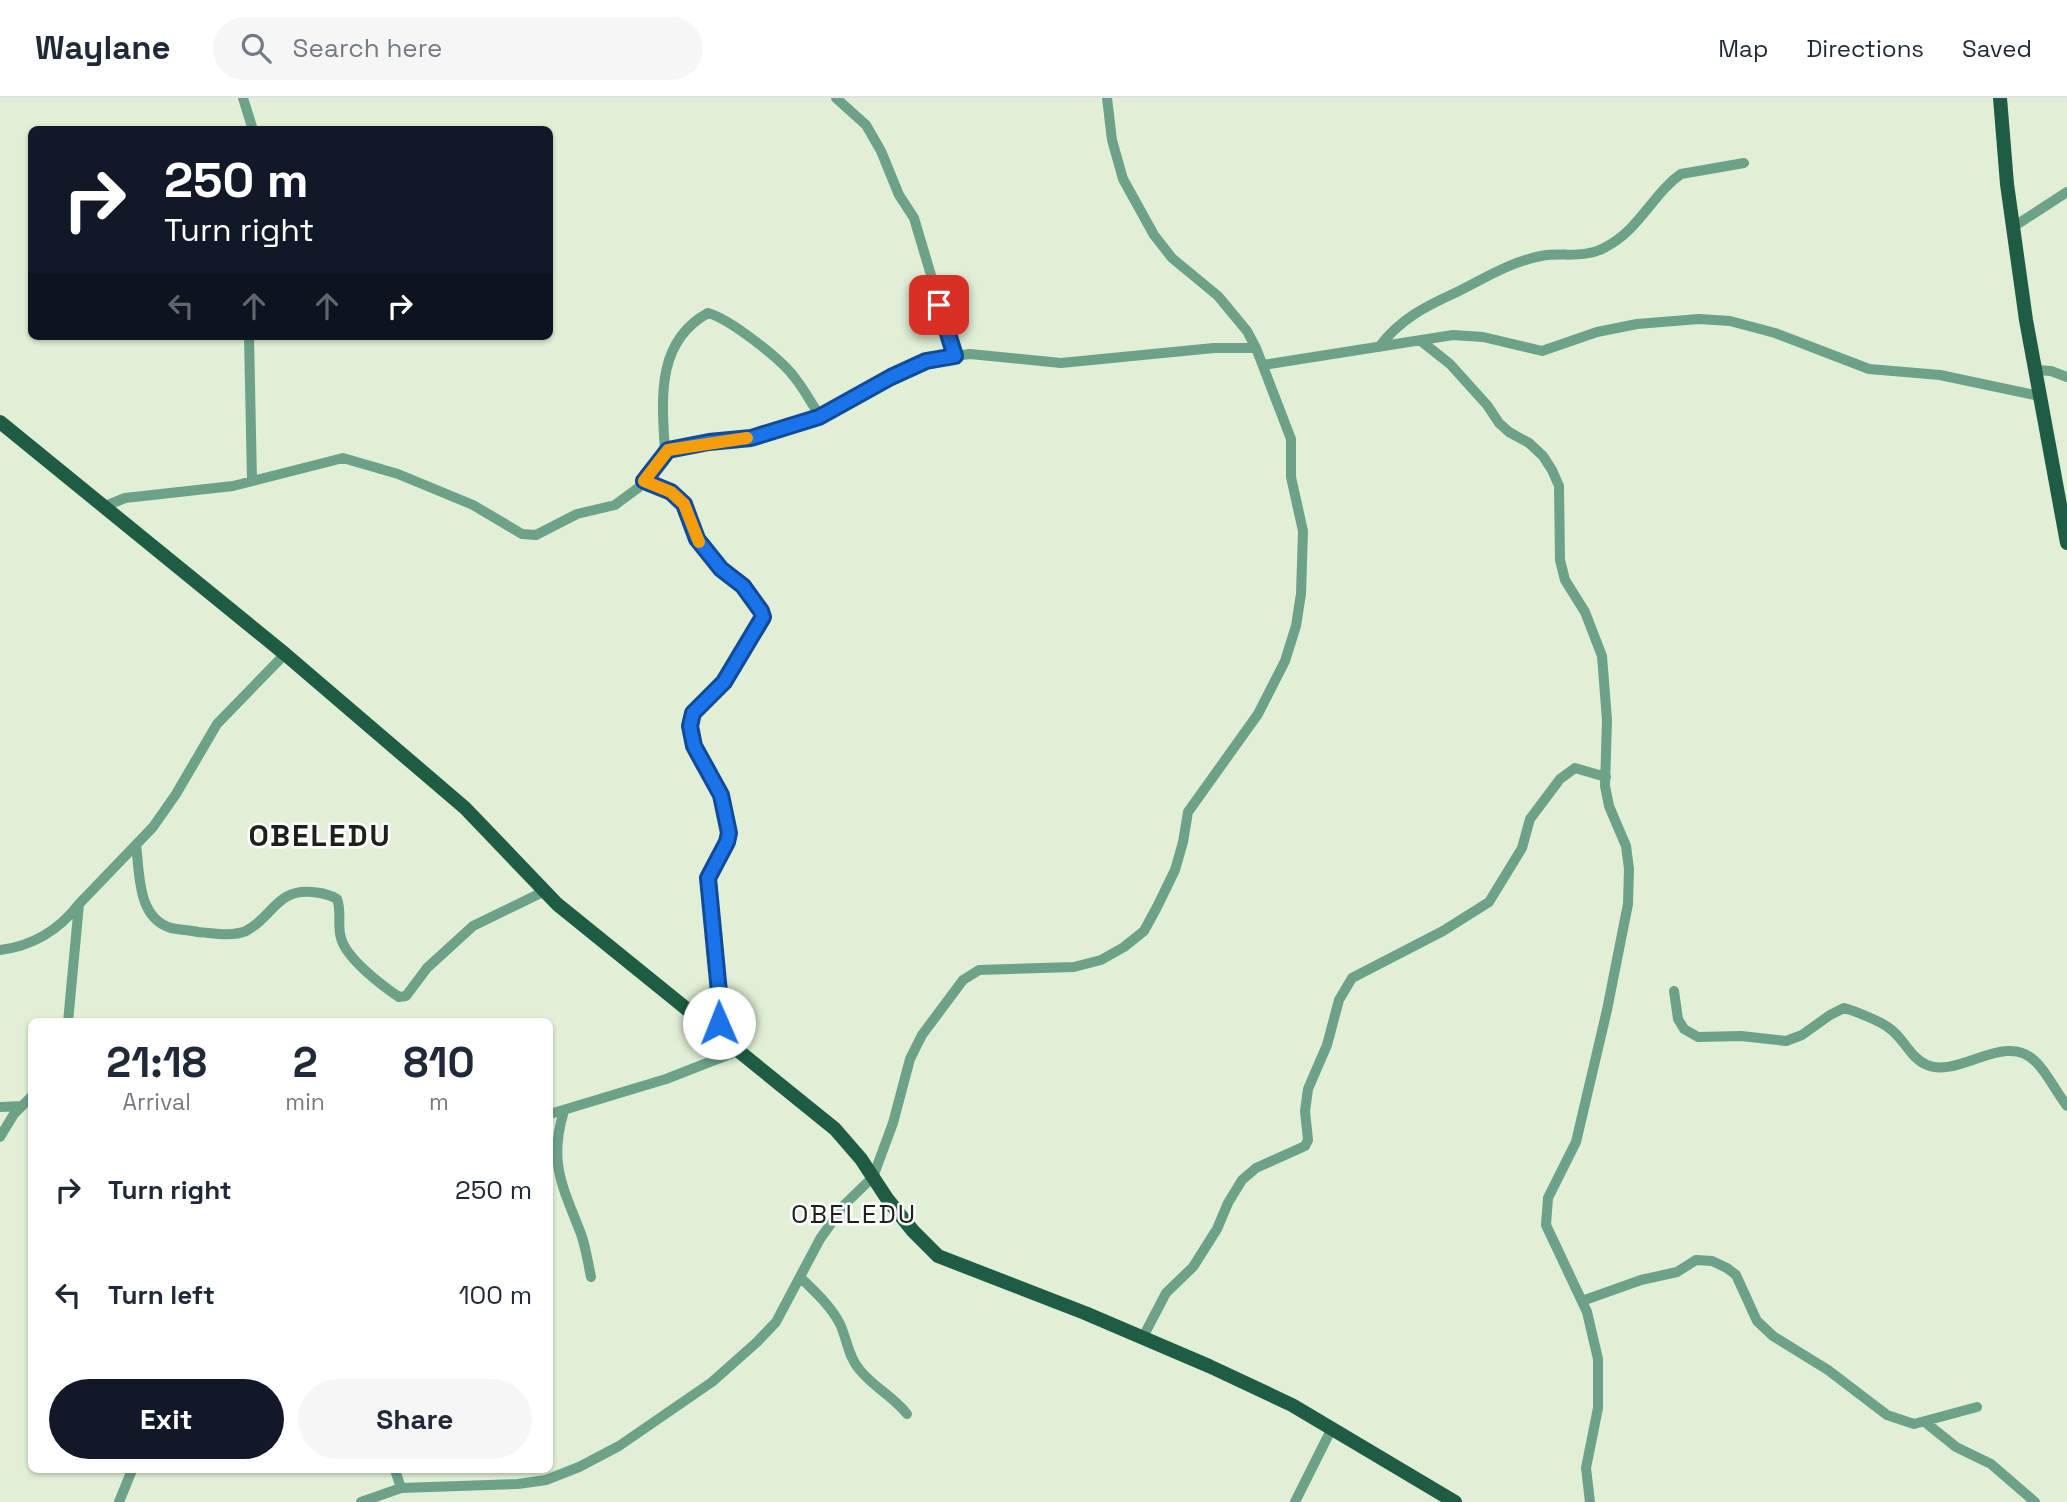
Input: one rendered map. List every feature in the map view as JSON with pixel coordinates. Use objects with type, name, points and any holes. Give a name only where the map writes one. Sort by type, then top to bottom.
[{"type":"main road","points":[[2000,98],[2013,227],[2029,341],[2067,543]]},
{"type":"main road","points":[[0,422],[285,654],[465,807],[557,904],[835,1129],[861,1159],[888,1200],[913,1231],[938,1256],[1143,1338],[1292,1405],[1455,1502]]},
{"type":"street","points":[[243,98],[252,126]]},
{"type":"street","points":[[836,98],[866,125],[881,151],[899,195],[914,218],[955,356]]},
{"type":"street","points":[[361,1502],[401,1488],[518,1484],[546,1480],[620,1446],[712,1382],[776,1322],[820,1239],[844,1205],[873,1177],[911,1059],[922,1035],[963,980],[979,970],[1074,967],[1101,960],[1144,931],[1175,870],[1188,812],[1258,714],[1285,661],[1300,605],[1304,567],[1303,531],[1291,477],[1291,439],[1256,348],[1247,331],[1218,296],[1172,258],[1154,235],[1123,179],[1112,140],[1107,98]]},
{"type":"street","points":[[1379,347],[1406,318],[1507,266],[1545,255],[1583,255],[1603,249],[1637,223],[1681,174],[1744,163]]},
{"type":"street","points":[[2013,227],[2067,192]]},
{"type":"street","points":[[103,507],[125,498],[190,492],[252,481],[343,458],[398,474],[473,505],[522,534],[536,535],[577,514],[615,505],[644,481],[665,452],[663,392],[669,358],[680,337],[708,313],[729,323],[780,362],[795,377],[816,410]]},
{"type":"street","points":[[1263,365],[1453,335],[1483,337],[1542,351],[1597,332],[1637,324],[1699,318],[1730,320],[1788,338],[1869,369],[1940,375],[2039,396]]},
{"type":"street","points":[[249,340],[252,481]]},
{"type":"street","points":[[1421,341],[1450,364],[1488,405],[1499,424],[1529,443],[1543,456],[1552,470],[1559,486],[1560,560],[1565,580],[1585,612],[1602,656],[1609,806],[1626,846],[1629,869],[1628,904],[1607,1010],[1576,1142],[1548,1198],[1546,1225],[1587,1312],[1598,1359],[1598,1408],[1586,1468],[1590,1502]]},
{"type":"street","points":[[665,452],[709,442],[751,438],[819,417],[926,361],[970,354],[1060,363],[1214,348],[1256,348]]},
{"type":"street","points":[[2036,370],[2051,371],[2067,377]]},
{"type":"street","points":[[644,481],[671,492],[684,504],[697,539],[721,569],[743,586],[763,617],[724,682],[690,719],[694,746],[721,795],[729,833],[708,878],[721,1013],[714,1031]]},
{"type":"street","points":[[0,950],[24,947],[42,938],[69,917],[153,827],[176,794],[217,724],[285,654]]},
{"type":"street","points":[[1143,1338],[1166,1293],[1193,1267],[1242,1180],[1256,1168],[1306,1146],[1308,1140],[1305,1111],[1308,1089],[1327,1045],[1339,1000],[1352,978],[1443,932],[1489,902],[1522,848],[1530,819],[1560,779],[1575,768],[1606,777]]},
{"type":"street","points":[[136,845],[141,891],[150,914],[157,921],[182,930],[223,934],[242,932],[254,926],[286,896],[304,892],[327,894],[337,900],[340,907],[339,931],[344,947],[370,975],[402,998],[427,968],[473,926],[545,891]]},
{"type":"street","points":[[68,1018],[79,904]]},
{"type":"street","points":[[1674,991],[1678,1019],[1684,1029],[1698,1037],[1741,1036],[1786,1041],[1802,1035],[1844,1008],[1889,1028],[1908,1051],[1927,1065],[1946,1068],[2002,1052],[2027,1055],[2036,1061],[2067,1106]]},
{"type":"street","points":[[553,1113],[666,1079],[738,1051]]},
{"type":"street","points":[[0,1137],[28,1100]]},
{"type":"street","points":[[0,1107],[21,1106]]},
{"type":"street","points":[[564,1111],[553,1154],[559,1180],[581,1234],[591,1277]]},
{"type":"street","points":[[1582,1301],[1641,1280],[1677,1272],[1696,1260],[1712,1261],[1737,1275],[1757,1321],[1773,1336],[1828,1370],[1887,1415],[1914,1424],[1977,1407]]},
{"type":"street","points":[[801,1278],[829,1307],[858,1369],[877,1387],[897,1400],[907,1414]]},
{"type":"street","points":[[1925,1422],[1956,1447],[1991,1464],[2035,1502]]},
{"type":"street","points":[[1295,1502],[1332,1428]]},
{"type":"street","points":[[119,1502],[131,1473]]},
{"type":"street","points":[[396,1473],[401,1488]]},
{"type":"slow traffic","points":[[699,542],[684,504],[671,492],[644,481],[659,458],[668,450],[747,438]]},
{"type":"district","name":"OBELEDU","points":[[320,836]]},
{"type":"district","name":"OBELEDU","points":[[854,1214]]},
{"type":"route","points":[[719,1023],[721,1013],[708,878],[722,854],[729,833],[721,795],[694,746],[690,719],[714,694],[740,660],[763,617],[743,586],[721,569],[697,539],[684,504],[671,492],[644,481],[659,458],[668,450],[751,438],[819,417],[926,361],[955,356],[939,305]]}]
